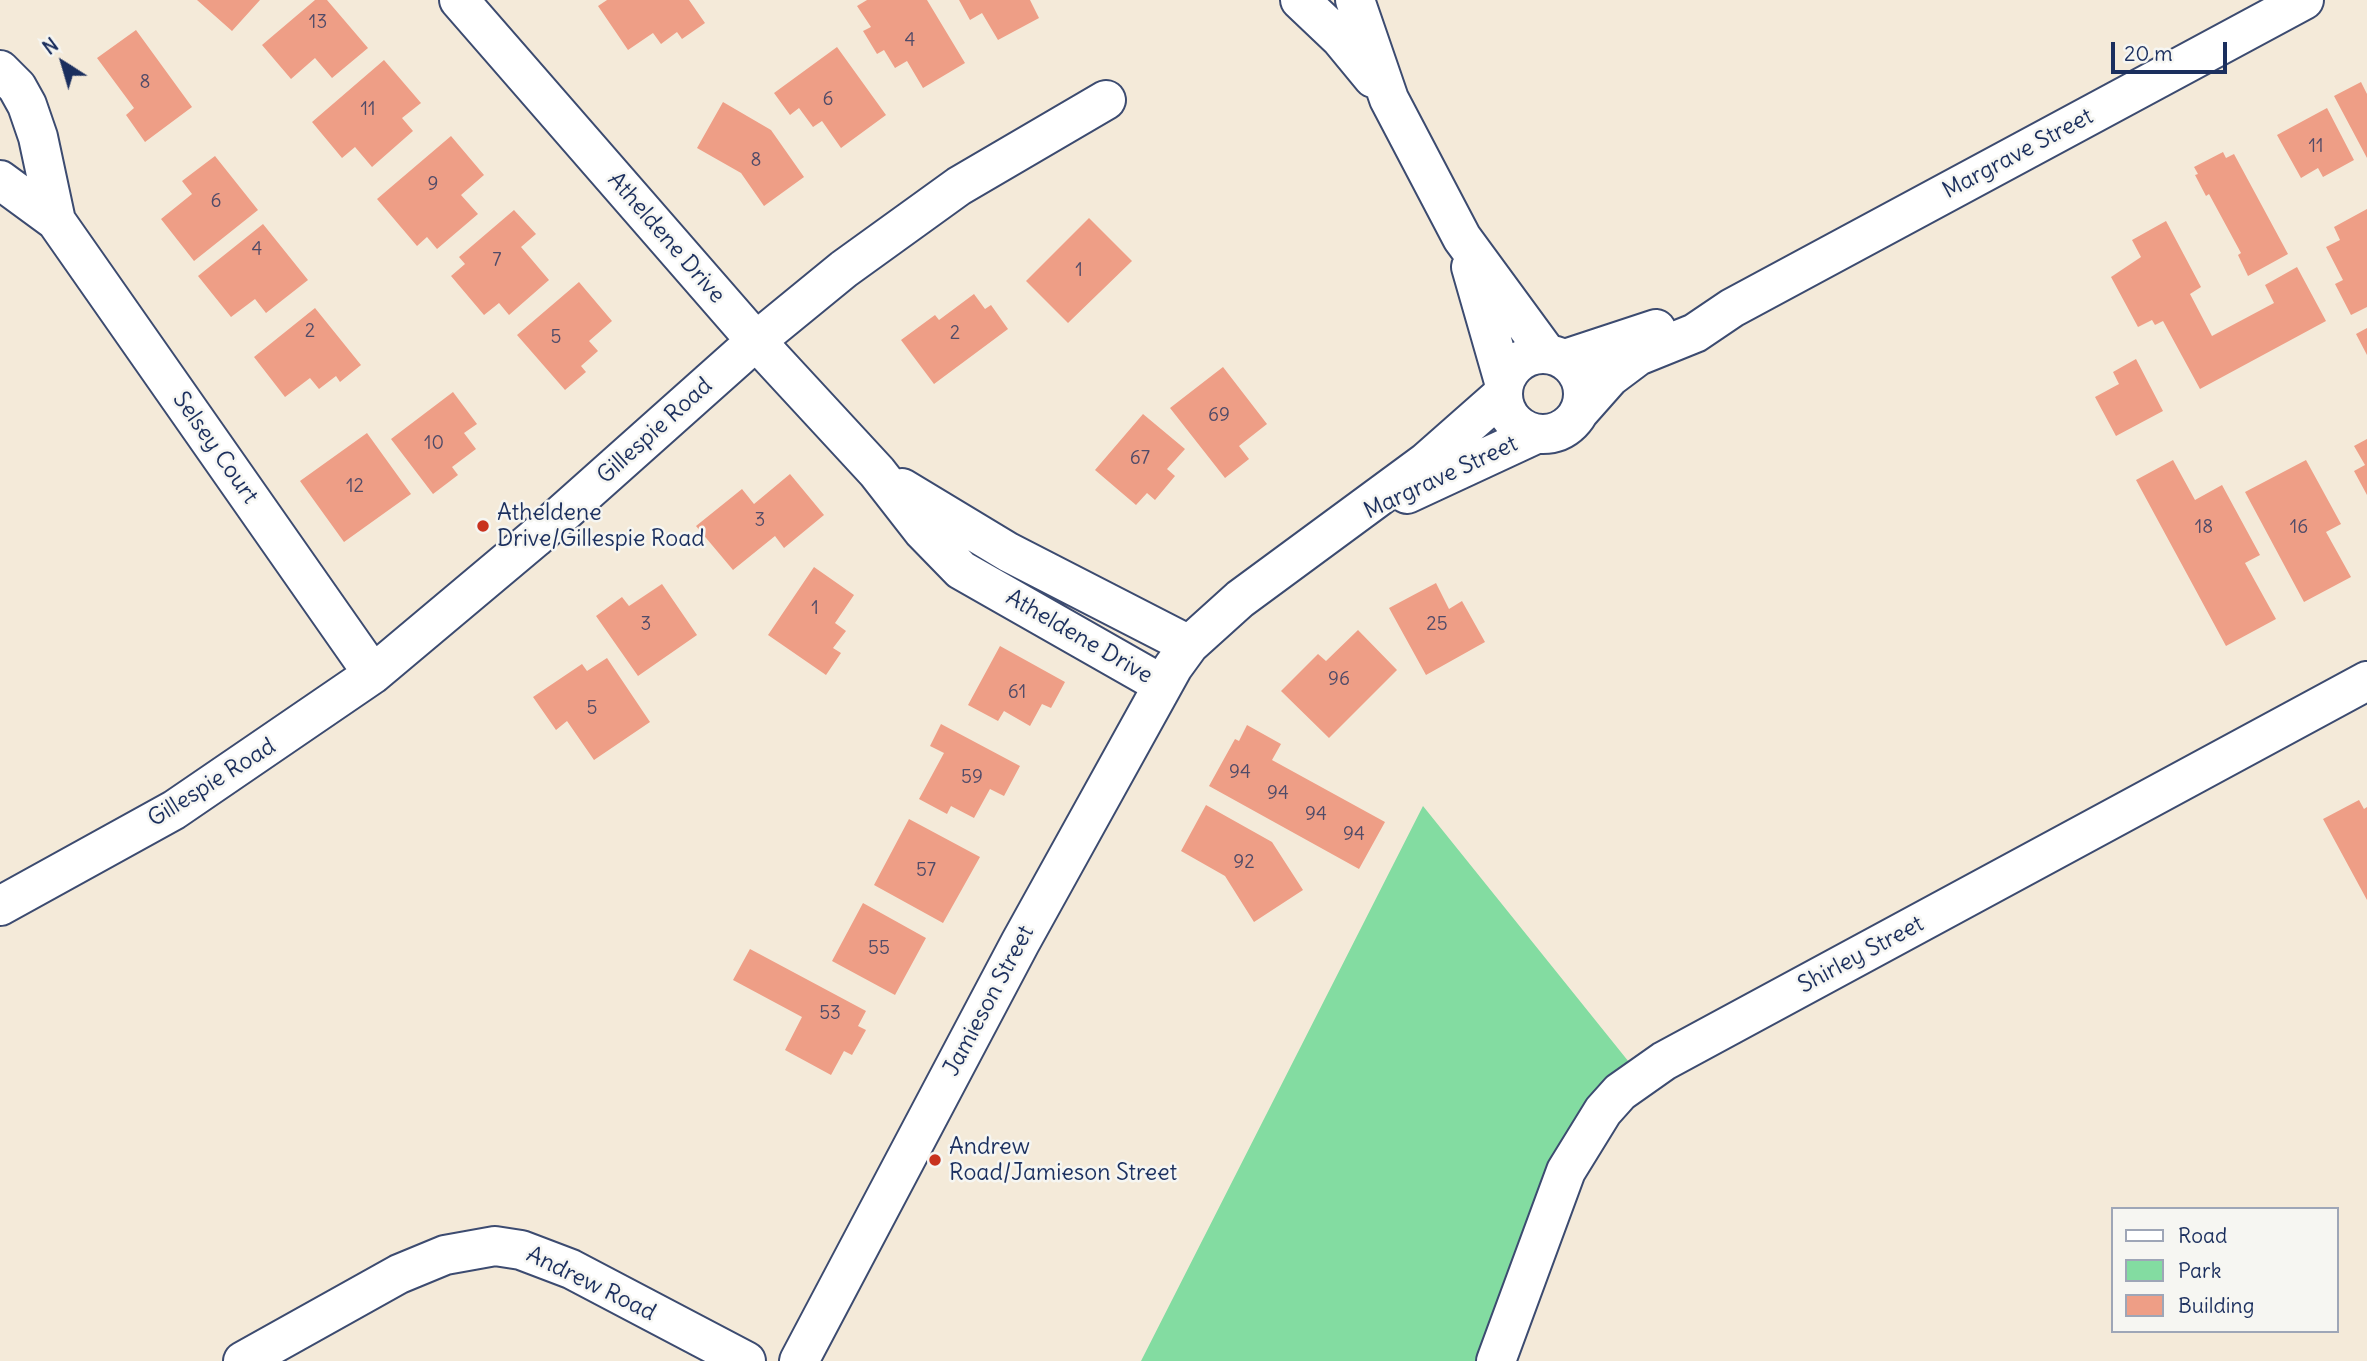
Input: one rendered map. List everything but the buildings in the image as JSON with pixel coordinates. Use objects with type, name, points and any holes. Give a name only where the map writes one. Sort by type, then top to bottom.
[{"type":"street","name":"Atheldene Drive","points":[[459,0],[756,341],[877,472],[923,531],[961,570],[1163,685]]},
{"type":"street","points":[[1300,0],[1346,46],[1389,99]]},
{"type":"street","points":[[1355,0],[1389,99],[1462,239],[1556,356],[1578,374],[1582,386],[1579,412],[1572,423],[1560,431],[1534,435],[1521,430],[1511,420],[1462,239]]},
{"type":"street","name":"Margrave Street","points":[[1579,412],[1625,364],[1695,334],[1732,308],[2304,0]]},
{"type":"street","name":"Selsey Court","points":[[0,70],[16,87],[27,105],[38,136],[56,221]]},
{"type":"street","name":"Gillespie Road","points":[[0,906],[174,810],[373,674],[535,538],[756,341],[844,269],[959,186],[1106,100]]},
{"type":"street","name":"Selsey Court","points":[[0,180],[56,221],[373,674]]},
{"type":"street","name":"Margrave Street","points":[[1556,356],[1732,308]]},
{"type":"street","points":[[1503,389],[1520,360],[1556,356]]},
{"type":"street","name":"Margrave Street","points":[[1189,645],[1240,600],[1426,462],[1503,389]]},
{"type":"street","name":"Margrave Street","points":[[1348,522],[1534,435]]},
{"type":"street","name":"Atheldene Drive","points":[[877,472],[1008,552],[1189,645]]},
{"type":"street","name":"Jamieson Street","points":[[799,1361],[1007,967],[1163,685],[1189,645]]},
{"type":"street","name":"Shirley Street","points":[[1496,1361],[1566,1171],[1603,1111],[1620,1092],[1676,1055],[2367,681]]},
{"type":"street","name":"Andrew Road","points":[[243,1361],[399,1275],[445,1255],[495,1246],[521,1250],[570,1269],[746,1361]]},
{"type":"green space","points":[[1423,806],[1641,1077],[1620,1092],[1496,1361],[1141,1361]]},
{"type":"place","name":"Atheldene Drive/Gillespie Road","points":[[483,526]]},
{"type":"place","name":"Andrew Road/Jamieson Street","points":[[935,1160]]}]
